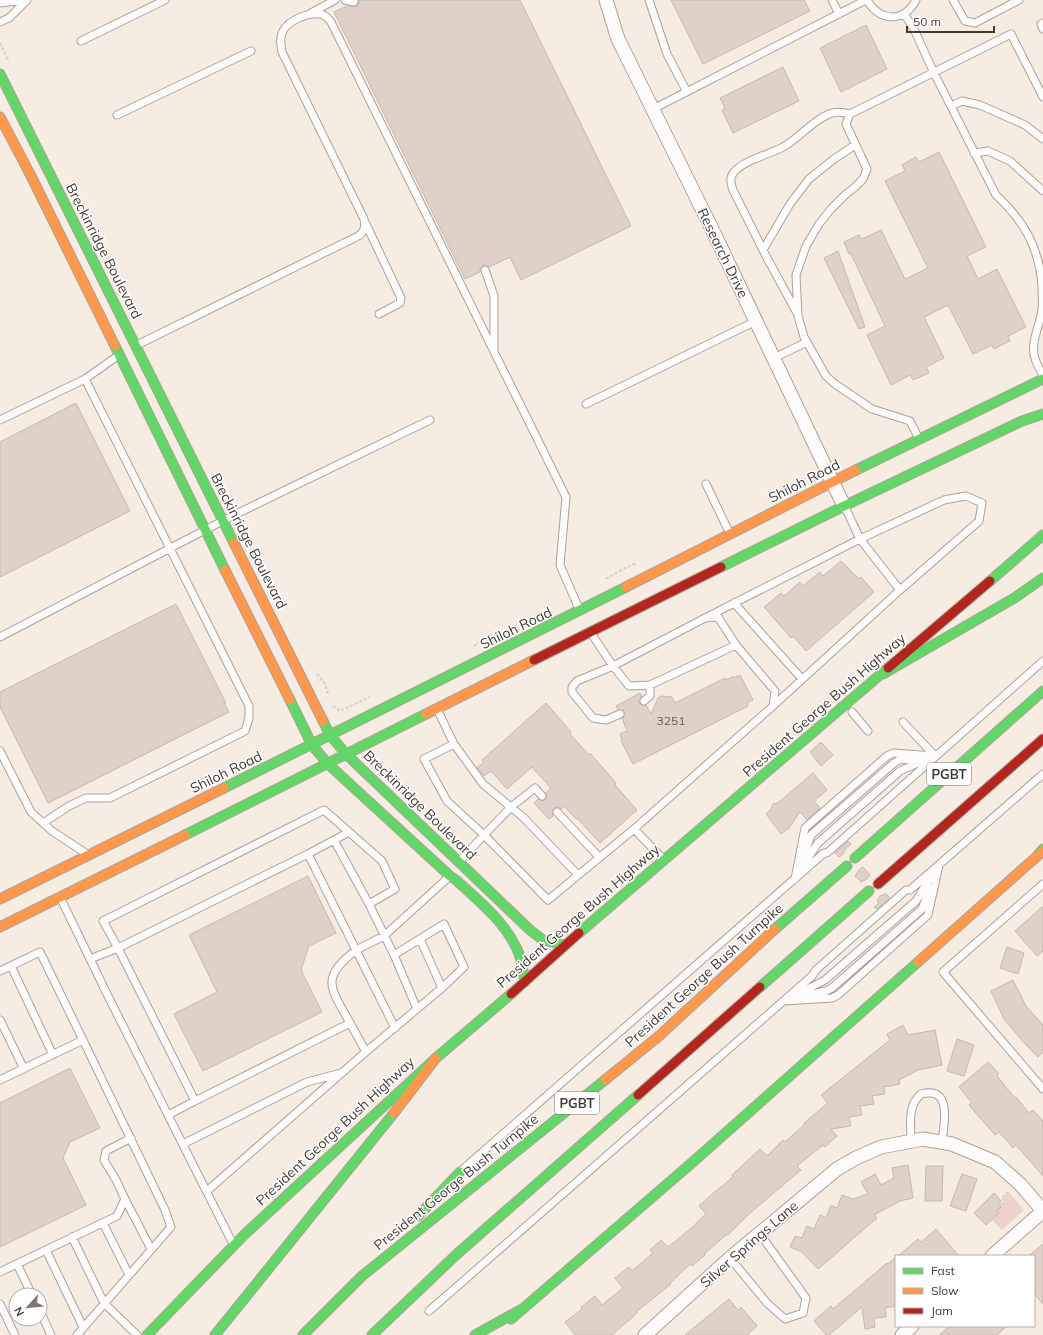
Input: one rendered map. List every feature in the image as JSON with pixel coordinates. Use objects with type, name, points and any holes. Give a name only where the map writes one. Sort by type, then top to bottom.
[{"type":"main road","name":"Breckinridge Boulevard","points":[[0,74],[127,350],[206,530],[312,745],[328,764],[456,880],[492,915],[518,950],[525,982]]},
{"type":"main road","name":"Breckinridge Boulevard","points":[[0,117],[127,350],[223,521],[330,735],[346,754],[530,930],[543,940],[565,945]]},
{"type":"main road","name":"Shiloh Road","points":[[0,900],[330,735],[583,617],[730,534],[833,481],[1043,379]]},
{"type":"main road","points":[[0,927],[844,506],[1022,421],[1043,414]]},
{"type":"main road","name":"President George Bush Highway","points":[[147,1335],[234,1245],[436,1058],[525,982],[565,945],[883,674],[1043,535]]},
{"type":"main road","points":[[883,674],[1016,597],[1043,578]]},
{"type":"main road","points":[[583,617],[591,633]]},
{"type":"main road","name":"President George Bush Turnpike","points":[[303,1335],[362,1276],[659,1036],[766,937],[1043,691]]},
{"type":"main road","name":"PGBT","points":[[372,1335],[457,1254],[1043,739]]},
{"type":"main road","points":[[494,1335],[522,1308],[694,1161],[1041,852]]},
{"type":"main road","points":[[450,876],[459,862]]},
{"type":"main road","points":[[215,1335],[384,1127],[436,1058]]},
{"type":"main road","points":[[362,1276],[460,1172]]},
{"type":"main road","points":[[475,1335],[522,1308]]},
{"type":"street","name":"Research Drive","points":[[606,0],[618,40],[774,358],[844,506]]},
{"type":"street","name":"Silver Springs Lane","points":[[645,1335],[730,1258],[837,1169],[856,1158],[882,1147],[923,1139],[952,1144],[995,1162],[1021,1185],[1043,1211]]},
{"type":"street","points":[[993,1255],[1043,1211]]},
{"type":"street","points":[[902,1335],[911,1327]]},
{"type":"lane","points":[[0,3],[27,0]]},
{"type":"lane","points":[[0,22],[9,18],[27,0]]},
{"type":"lane","points":[[81,41],[165,0]]},
{"type":"lane","points":[[335,0],[290,23],[283,30],[280,41],[282,52],[401,298],[400,303],[379,314]]},
{"type":"lane","points":[[345,0],[354,2]]},
{"type":"lane","points":[[649,0],[667,54],[687,92]]},
{"type":"lane","points":[[832,0],[839,14]]},
{"type":"lane","points":[[653,109],[867,0],[878,13],[896,17],[904,14],[912,8],[916,0]]},
{"type":"lane","points":[[953,0],[965,21],[975,23],[1019,0]]},
{"type":"lane","points":[[310,14],[319,14],[326,17],[331,22],[566,497],[560,565],[583,617]]},
{"type":"lane","points":[[904,14],[913,27],[933,71],[996,195],[1008,207],[1025,229],[1036,253],[1041,275],[1042,310],[1040,324],[1033,343],[1033,356],[1043,374]]},
{"type":"lane","points":[[1043,23],[1041,24],[1043,29]]},
{"type":"lane","points":[[919,439],[910,421],[872,409],[835,384],[826,376],[807,342],[798,316],[733,190],[731,176],[743,165],[790,143],[802,132],[823,117],[840,112],[850,114],[933,71],[1011,34],[1043,97]]},
{"type":"lane","points":[[117,116],[251,51]]},
{"type":"lane","points":[[951,106],[962,101],[980,105],[1025,125],[1043,139]]},
{"type":"lane","points":[[798,316],[796,275],[806,246],[819,224],[831,209],[863,179],[867,169],[846,124],[850,114]]},
{"type":"lane","points":[[763,250],[790,204],[809,178],[834,158],[855,145]]},
{"type":"lane","points":[[974,153],[988,151],[1010,161],[1043,191]]},
{"type":"lane","points":[[0,420],[85,379],[127,350],[360,235],[366,226],[364,219]]},
{"type":"lane","points":[[485,270],[494,296],[494,353]]},
{"type":"lane","points":[[586,404],[756,321]]},
{"type":"lane","points":[[774,358],[807,342]]},
{"type":"lane","points":[[43,823],[69,806],[86,798],[110,798],[246,731],[249,718],[249,706],[85,379]]},
{"type":"lane","points":[[0,637],[223,521],[430,420]]},
{"type":"lane","points":[[706,484],[730,534]]},
{"type":"lane","points":[[454,744],[424,759],[446,801],[484,835],[548,900],[634,829],[979,521],[982,503],[966,496],[944,500],[860,539],[613,666],[577,681],[572,687],[572,692],[593,718],[606,720],[620,714]]},
{"type":"lane","points":[[844,506],[860,539],[900,590]]},
{"type":"lane","points":[[734,604],[802,679]]},
{"type":"lane","points":[[705,618],[718,617],[736,645],[775,691],[773,706]]},
{"type":"lane","points":[[591,633],[613,666],[629,686],[650,685],[736,645]]},
{"type":"lane","points":[[460,1172],[824,853],[827,853],[1043,661]]},
{"type":"lane","points":[[644,701],[650,696],[650,685]]},
{"type":"lane","points":[[437,709],[454,744],[484,784],[524,818],[578,875]]},
{"type":"lane","points":[[852,712],[868,731]]},
{"type":"lane","points":[[903,722],[935,756]]},
{"type":"lane","points":[[0,751],[31,812],[52,831],[89,855]]},
{"type":"lane","points":[[795,879],[805,828],[887,756],[893,753],[935,756]]},
{"type":"lane","points":[[795,879],[818,843],[900,771],[935,756]]},
{"type":"lane","points":[[429,1311],[784,1001],[812,976],[816,970],[906,890],[910,890],[1043,774]]},
{"type":"lane","points":[[459,862],[511,807],[535,788],[542,796]]},
{"type":"lane","points":[[195,1101],[104,921],[324,810],[382,862],[395,889],[369,904]]},
{"type":"lane","points":[[557,812],[599,857]]},
{"type":"lane","points":[[634,829],[664,860]]},
{"type":"lane","points":[[90,959],[118,948],[308,854],[349,832]]},
{"type":"lane","points":[[334,840],[369,904],[394,955],[417,1009]]},
{"type":"lane","points":[[308,854],[395,1028]]},
{"type":"lane","points":[[784,1001],[825,980],[916,901],[939,865]]},
{"type":"lane","points":[[784,1001],[832,998],[838,995],[928,915],[939,865]]},
{"type":"lane","points":[[366,1052],[332,990],[331,983],[334,972],[343,960],[356,950],[384,936],[450,876]]},
{"type":"lane","points":[[1043,884],[943,972],[1043,1089]]},
{"type":"lane","points":[[60,897],[234,1245]]},
{"type":"lane","points":[[207,1191],[366,1052],[442,988],[464,967],[444,924],[394,955]]},
{"type":"lane","points":[[420,939],[442,988]]},
{"type":"lane","points":[[0,971],[40,952],[131,1138],[165,1210],[171,1227],[77,1335]]},
{"type":"lane","points":[[10,966],[53,1055]]},
{"type":"lane","points":[[0,1020],[24,1069]]},
{"type":"lane","points":[[168,1115],[350,1023]]},
{"type":"lane","points":[[0,1080],[83,1040]]},
{"type":"lane","points":[[183,1144],[307,1082],[343,1072]]},
{"type":"lane","points":[[912,1141],[910,1117],[912,1105],[921,1094],[933,1093],[938,1095],[943,1101],[944,1113],[942,1142]]},
{"type":"lane","points":[[131,1138],[106,1151],[104,1160],[116,1180],[151,1249]]},
{"type":"lane","points":[[0,1272],[117,1216],[125,1199]]},
{"type":"lane","points":[[103,1222],[128,1275]]},
{"type":"lane","points":[[730,1258],[766,1303],[785,1319],[803,1313],[806,1298],[760,1234]]},
{"type":"lane","points":[[72,1237],[104,1303],[137,1335]]},
{"type":"lane","points":[[46,1250],[83,1328]]},
{"type":"lane","points":[[17,1264],[28,1287]]},
{"type":"lane","points":[[0,1304],[15,1335]]},
{"type":"path","points":[[0,43],[10,62]]},
{"type":"path","points":[[314,672],[319,675],[325,684],[328,698]]},
{"type":"path","points":[[329,704],[340,711],[370,697]]},
{"type":"path","points":[[1000,1205],[1004,1200],[1002,1198],[1009,1191]]},
{"type":"shaded area","points":[[1009,1192],[1024,1210],[1002,1230],[992,1220],[999,1213],[997,1211],[1005,1200],[1003,1198]]},
{"type":"building","points":[[359,0],[520,0],[631,226],[521,280],[510,257],[489,267],[483,265],[480,272],[465,279],[334,12],[347,6],[356,7]]},
{"type":"building","points":[[671,0],[804,0],[810,11],[703,64]]},
{"type":"building","points":[[866,25],[887,69],[841,92],[820,48]]},
{"type":"building","points":[[783,67],[799,101],[733,133],[722,110],[725,108],[720,98]]},
{"type":"building","points":[[939,152],[986,247],[967,256],[978,279],[997,269],[1026,327],[1008,336],[1010,341],[994,349],[992,345],[973,354],[948,305],[924,317],[944,358],[926,367],[929,373],[913,380],[910,375],[891,385],[867,335],[885,326],[844,242],[859,235],[862,239],[881,230],[905,279],[928,268],[885,181],[905,171],[902,165],[916,157],[919,162]]},
{"type":"building","points":[[838,251],[865,327],[859,329],[824,258]]},
{"type":"building","points":[[76,403],[130,511],[0,577],[0,442]]},
{"type":"building","points":[[841,561],[859,579],[861,577],[874,592],[806,651],[793,636],[791,638],[764,607],[781,593],[784,596],[800,582],[803,586],[820,572],[823,576]]},
{"type":"building","points":[[176,604],[226,703],[224,703],[229,712],[48,803],[0,707],[0,692]]},
{"type":"building","points":[[740,675],[753,700],[747,703],[748,706],[633,764],[621,741],[620,734],[627,731],[622,718],[624,717],[625,712],[623,710],[618,710],[616,706],[640,693],[642,696],[639,700],[640,704],[643,706],[646,705],[651,714],[658,698],[661,696],[671,696],[675,703],[725,678],[726,680]]},
{"type":"building","points":[[546,703],[571,732],[570,734],[589,755],[590,753],[637,810],[600,843],[564,806],[561,809],[558,807],[554,808],[552,811],[553,816],[549,819],[534,803],[538,799],[541,801],[545,800],[547,797],[546,793],[551,788],[532,767],[507,789],[491,771],[484,776],[477,768],[484,762],[482,760]]},
{"type":"building","points":[[821,742],[833,755],[821,766],[810,752]]},
{"type":"building","points":[[813,773],[827,790],[814,801],[820,808],[807,820],[800,812],[789,828],[781,834],[766,814],[771,809],[773,804],[778,803]]},
{"type":"building","points":[[848,841],[851,844],[839,857],[835,853]]},
{"type":"building","points":[[863,867],[870,875],[867,879],[861,882],[855,876]]},
{"type":"building","points":[[308,876],[336,933],[309,946],[301,970],[322,1012],[203,1071],[174,1014],[217,992],[189,935]]},
{"type":"building","points":[[886,894],[890,898],[877,909],[874,907],[879,903],[877,901],[880,896]]},
{"type":"building","points":[[1043,906],[1043,951],[1037,956],[1015,931]]},
{"type":"building","points":[[1007,947],[1024,953],[1018,974],[1000,968]]},
{"type":"building","points":[[1013,980],[1026,1006],[1043,1025],[1043,1052],[1038,1057],[1004,1019],[991,991]]},
{"type":"building","points":[[903,1025],[908,1035],[935,1030],[942,1065],[918,1070],[899,1080],[900,1084],[884,1087],[885,1094],[872,1096],[874,1104],[860,1106],[862,1115],[849,1117],[851,1126],[831,1129],[837,1136],[825,1147],[823,1145],[797,1166],[801,1170],[749,1214],[728,1235],[727,1234],[704,1254],[705,1255],[692,1266],[690,1264],[670,1283],[671,1284],[636,1312],[637,1313],[612,1335],[575,1335],[565,1322],[582,1309],[581,1307],[595,1296],[602,1305],[623,1288],[615,1278],[629,1267],[632,1271],[653,1253],[650,1250],[661,1240],[668,1247],[689,1230],[706,1214],[699,1206],[733,1177],[732,1175],[760,1149],[767,1156],[783,1140],[785,1142],[805,1124],[804,1123],[828,1103],[821,1095],[890,1040],[887,1034]]},
{"type":"building","points":[[957,1039],[974,1045],[964,1076],[947,1071]]},
{"type":"building","points":[[988,1062],[999,1074],[997,1076],[1015,1098],[1016,1097],[1029,1113],[1033,1110],[1043,1121],[1043,1176],[1016,1145],[1013,1148],[999,1132],[995,1135],[969,1105],[972,1103],[959,1087]]},
{"type":"building","points":[[70,1068],[100,1128],[70,1142],[63,1158],[86,1205],[0,1247],[0,1103]]},
{"type":"building","points":[[908,1165],[913,1198],[900,1201],[874,1215],[877,1218],[818,1269],[802,1252],[790,1247],[795,1236],[802,1238],[807,1226],[814,1229],[820,1215],[826,1218],[831,1205],[837,1208],[842,1195],[853,1199],[868,1194],[861,1182],[875,1174],[881,1185],[894,1178],[892,1168]]},
{"type":"building","points":[[926,1166],[943,1166],[942,1201],[925,1201]]},
{"type":"building","points":[[962,1174],[977,1179],[966,1211],[950,1206]]},
{"type":"building","points":[[994,1193],[1001,1201],[998,1204],[1001,1207],[997,1211],[999,1213],[986,1225],[974,1213]]},
{"type":"building","points":[[936,1229],[958,1255],[899,1255],[918,1239],[921,1242]]},
{"type":"building","points":[[1043,1244],[1043,1304],[1035,1295],[1035,1255],[1030,1255]]},
{"type":"building","points":[[895,1258],[895,1306],[885,1308],[886,1317],[874,1318],[875,1327],[865,1329],[862,1307],[829,1335],[826,1335],[814,1321],[831,1306],[833,1309],[887,1263],[888,1264]]},
{"type":"building","points":[[729,1299],[738,1310],[741,1307],[757,1326],[747,1335],[685,1335]]},
{"type":"building","points":[[949,1327],[1006,1327],[997,1335],[939,1335]]},
{"type":"traffic: fast","points":[[0,74],[234,543]]},
{"type":"traffic: fast","points":[[115,346],[225,570]]},
{"type":"traffic: fast","points":[[856,470],[1043,379]]},
{"type":"traffic: fast","points":[[721,567],[844,506],[1022,421],[1043,414]]},
{"type":"traffic: fast","points":[[990,581],[1043,535]]},
{"type":"traffic: fast","points":[[883,674],[1016,597],[1043,578]]},
{"type":"traffic: fast","points":[[224,788],[626,587]]},
{"type":"traffic: fast","points":[[579,933],[888,668]]},
{"type":"traffic: fast","points":[[855,858],[1043,691]]},
{"type":"traffic: fast","points":[[290,700],[312,745],[328,764],[450,876],[473,895],[498,920],[512,939],[519,953],[525,982]]},
{"type":"traffic: fast","points":[[185,835],[426,714]]},
{"type":"traffic: fast","points":[[323,721],[330,735],[346,754],[530,930],[543,940],[565,945]]},
{"type":"traffic: fast","points":[[1037,856],[1043,849]]},
{"type":"traffic: fast","points":[[775,929],[847,866]]},
{"type":"traffic: fast","points":[[760,987],[869,891]]},
{"type":"traffic: fast","points":[[511,1319],[694,1161],[918,962]]},
{"type":"traffic: fast","points":[[147,1335],[244,1235],[436,1058],[511,994]]},
{"type":"traffic: fast","points":[[303,1335],[362,1276],[605,1080]]},
{"type":"traffic: fast","points":[[372,1335],[457,1254],[638,1095]]},
{"type":"traffic: fast","points":[[215,1335],[394,1113]]},
{"type":"traffic: fast","points":[[418,1216],[460,1172]]},
{"type":"traffic: fast","points":[[475,1335],[522,1309]]},
{"type":"traffic: slow","points":[[0,117],[30,174],[115,346]]},
{"type":"traffic: slow","points":[[626,587],[856,470]]},
{"type":"traffic: slow","points":[[234,543],[323,721]]},
{"type":"traffic: slow","points":[[225,570],[290,700]]},
{"type":"traffic: slow","points":[[426,714],[534,660]]},
{"type":"traffic: slow","points":[[0,899],[224,788]]},
{"type":"traffic: slow","points":[[0,927],[185,835]]},
{"type":"traffic: slow","points":[[918,962],[1043,851]]},
{"type":"traffic: slow","points":[[605,1080],[659,1036],[775,929]]},
{"type":"traffic: slow","points":[[394,1113],[436,1058]]},
{"type":"traffic: jam","points":[[534,660],[721,567]]},
{"type":"traffic: jam","points":[[888,668],[990,581]]},
{"type":"traffic: jam","points":[[878,884],[1043,739]]},
{"type":"traffic: jam","points":[[511,994],[579,933]]},
{"type":"traffic: jam","points":[[638,1095],[760,987]]}]
